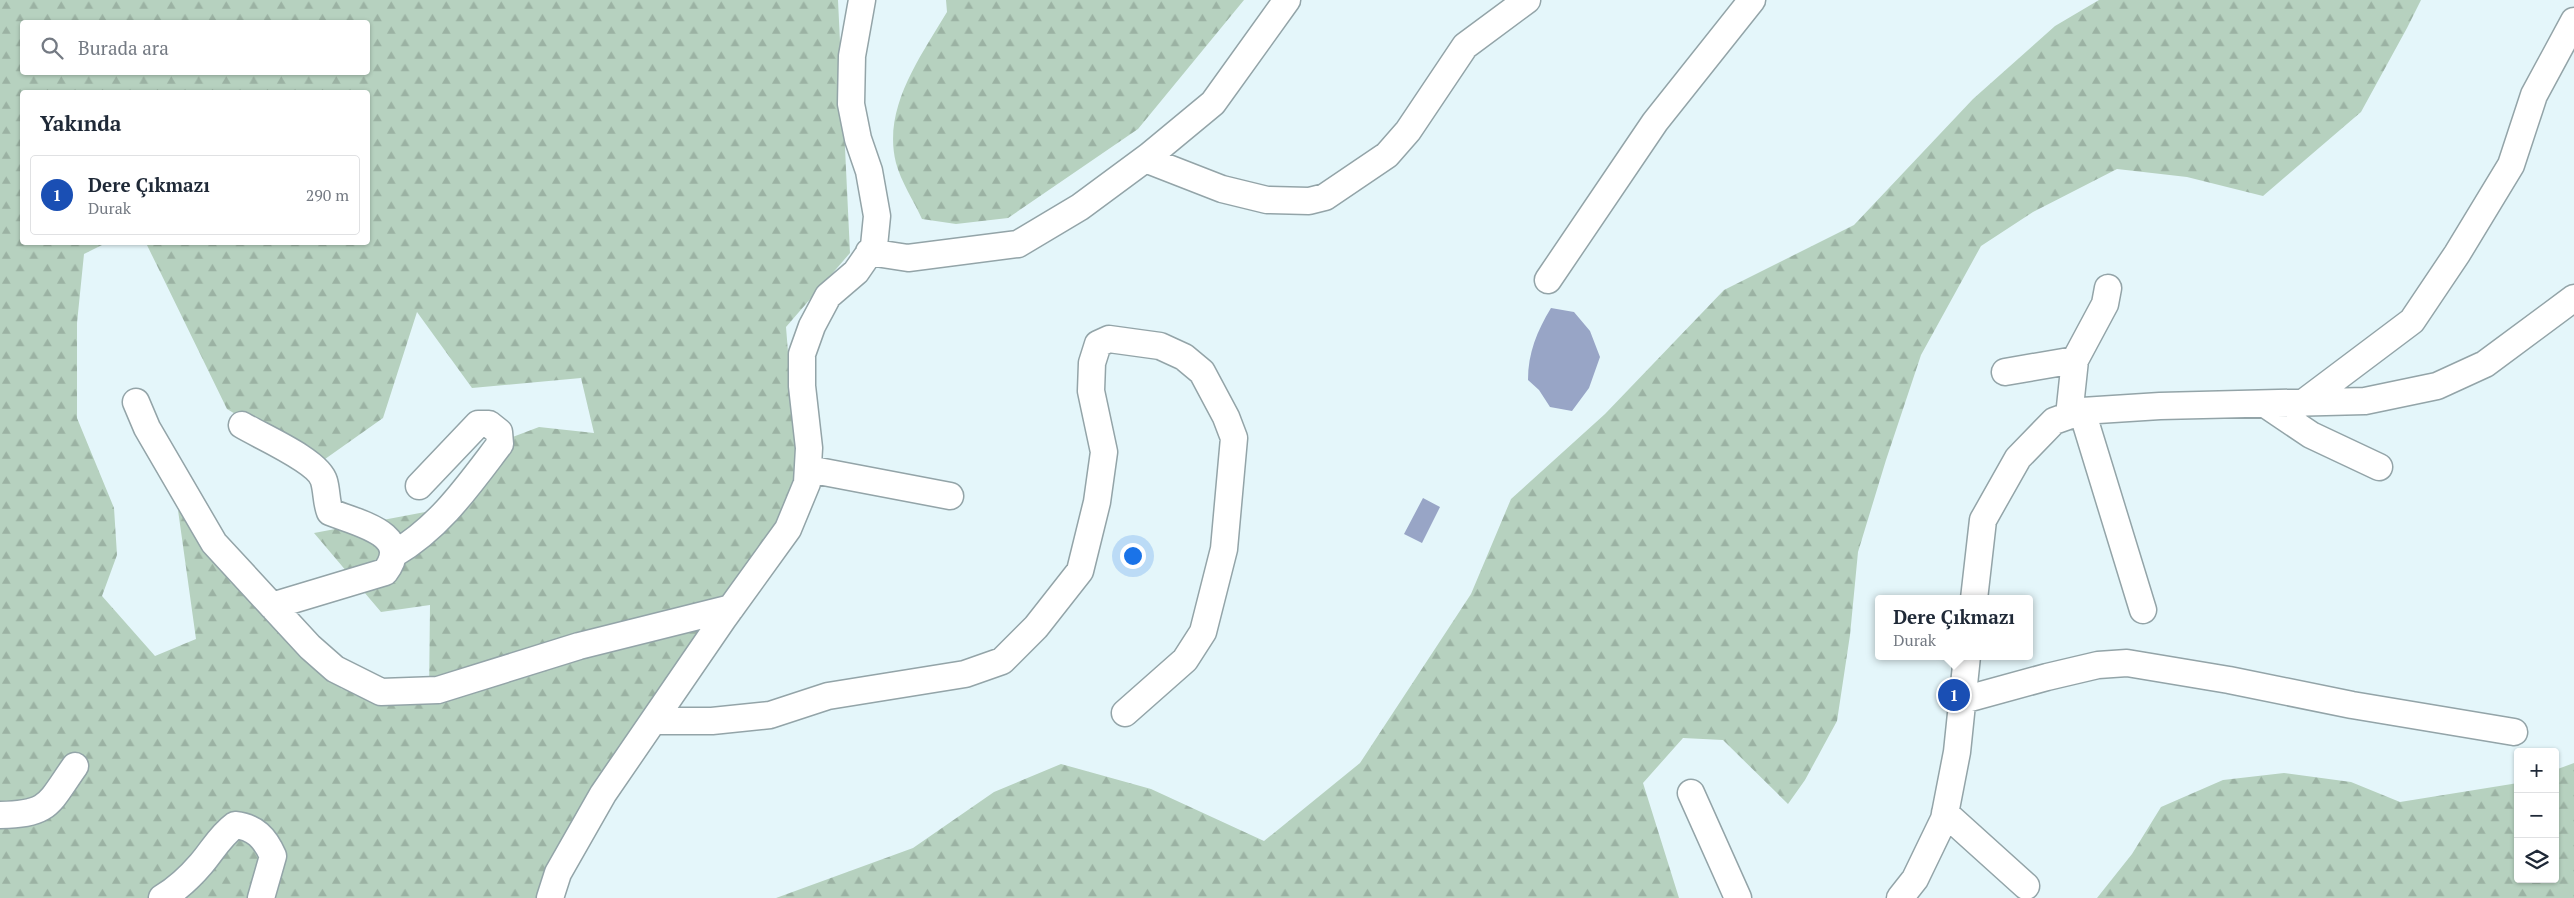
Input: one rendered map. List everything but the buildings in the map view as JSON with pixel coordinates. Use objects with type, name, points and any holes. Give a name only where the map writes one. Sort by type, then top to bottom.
[{"type":"street","points":[[550,898],[558,874],[603,794],[731,608],[788,529],[808,483],[809,448],[802,386],[802,354],[812,326],[828,296],[856,272],[874,246],[878,216],[869,171],[858,139],[851,104],[852,56],[862,0]]},
{"type":"street","points":[[869,252],[908,258],[1018,244],[1080,207],[1145,159],[1213,103],[1287,0]]},
{"type":"street","points":[[1145,159],[1222,189],[1267,200],[1309,201],[1325,197],[1387,155],[1408,131],[1466,46],[1527,0]]},
{"type":"street","points":[[1548,280],[1655,122],[1752,0]]},
{"type":"street","points":[[2302,403],[2412,321],[2458,254],[2511,165],[2534,95],[2574,21]]},
{"type":"street","points":[[2108,288],[2105,304],[2075,360],[2075,414],[2143,610]]},
{"type":"street","points":[[1974,595],[1983,520],[2018,458],[2054,421],[2075,414],[2160,406],[2365,401],[2436,386],[2485,364],[2574,298]]},
{"type":"street","points":[[655,721],[712,721],[770,715],[828,696],[965,674],[1002,661],[1036,627],[1080,571],[1097,502],[1104,452],[1091,391],[1092,363],[1098,344],[1109,339],[1160,346],[1184,357],[1202,372],[1226,417],[1234,438],[1224,549],[1203,632],[1185,660],[1125,713]]},
{"type":"street","points":[[2005,372],[2075,360]]},
{"type":"street","points":[[136,402],[147,428],[214,543],[310,647],[335,669],[381,692],[438,690],[579,646],[731,608]]},
{"type":"street","points":[[2265,404],[2311,435],[2379,467]]},
{"type":"street","points":[[394,554],[421,536],[452,507],[500,444],[499,432],[489,424],[478,424],[458,442],[434,472],[419,486]]},
{"type":"street","points":[[242,426],[310,464],[324,481],[330,512],[374,530],[386,538],[394,554],[393,562],[384,572],[272,606]]},
{"type":"street","points":[[808,469],[950,496]]},
{"type":"street","points":[[1900,898],[1915,879],[1945,812],[1957,752],[1967,660]]},
{"type":"street","points":[[1963,700],[2098,665],[2127,663],[2230,680],[2352,705],[2514,732]]},
{"type":"street","points":[[0,815],[26,815],[45,808],[75,766]]},
{"type":"street","points":[[1691,793],[1738,898]]},
{"type":"street","points":[[1945,812],[2026,886]]},
{"type":"street","points":[[162,898],[178,888],[201,864],[220,836],[235,825],[249,826],[263,838],[273,856],[261,898]]},
{"type":"green space","points":[[0,0],[838,0],[850,253],[786,327],[799,489],[540,898],[0,898]],"holes":[[[20,90],[370,90],[370,245],[147,245],[227,409],[318,464],[383,418],[417,312],[472,388],[581,378],[594,433],[539,427],[486,447],[441,509],[314,533],[381,612],[430,605],[429,696],[342,689],[178,510],[196,639],[155,656],[102,596],[117,555],[114,508],[77,418],[77,323],[84,254],[102,245],[20,245]]]},
{"type":"green space","points":[[946,0],[1244,0],[1138,129],[1008,218],[956,224],[922,219],[898,170],[893,143],[894,122],[906,83],[947,12]]},
{"type":"green space","points":[[2099,0],[2421,0],[2361,112],[2263,196],[2187,177],[2117,169],[2033,212],[1981,246],[1921,355],[1886,460],[1858,552],[1850,635],[1837,721],[1805,780],[1788,804],[1723,740],[1683,738],[1643,783],[1679,898],[776,898],[913,848],[994,792],[1061,764],[1151,789],[1264,841],[1360,763],[1471,594],[1511,499],[1605,414],[1724,290],[1854,225],[1973,99],[2055,26]]},
{"type":"green space","points":[[2574,763],[2574,898],[2097,898],[2132,854],[2161,807],[2223,780],[2284,773],[2351,782],[2400,802],[2514,784],[2514,883],[2559,883],[2559,769]]},
{"type":"water","points":[[1551,308],[1574,312],[1590,331],[1600,357],[1589,388],[1572,411],[1550,407],[1539,390],[1528,380],[1528,370],[1534,342]]},
{"type":"water","points":[[1423,498],[1440,507],[1422,543],[1404,534]]},
{"type":"place","name":"Dere Çıkmazı","points":[[1954,695]]}]
